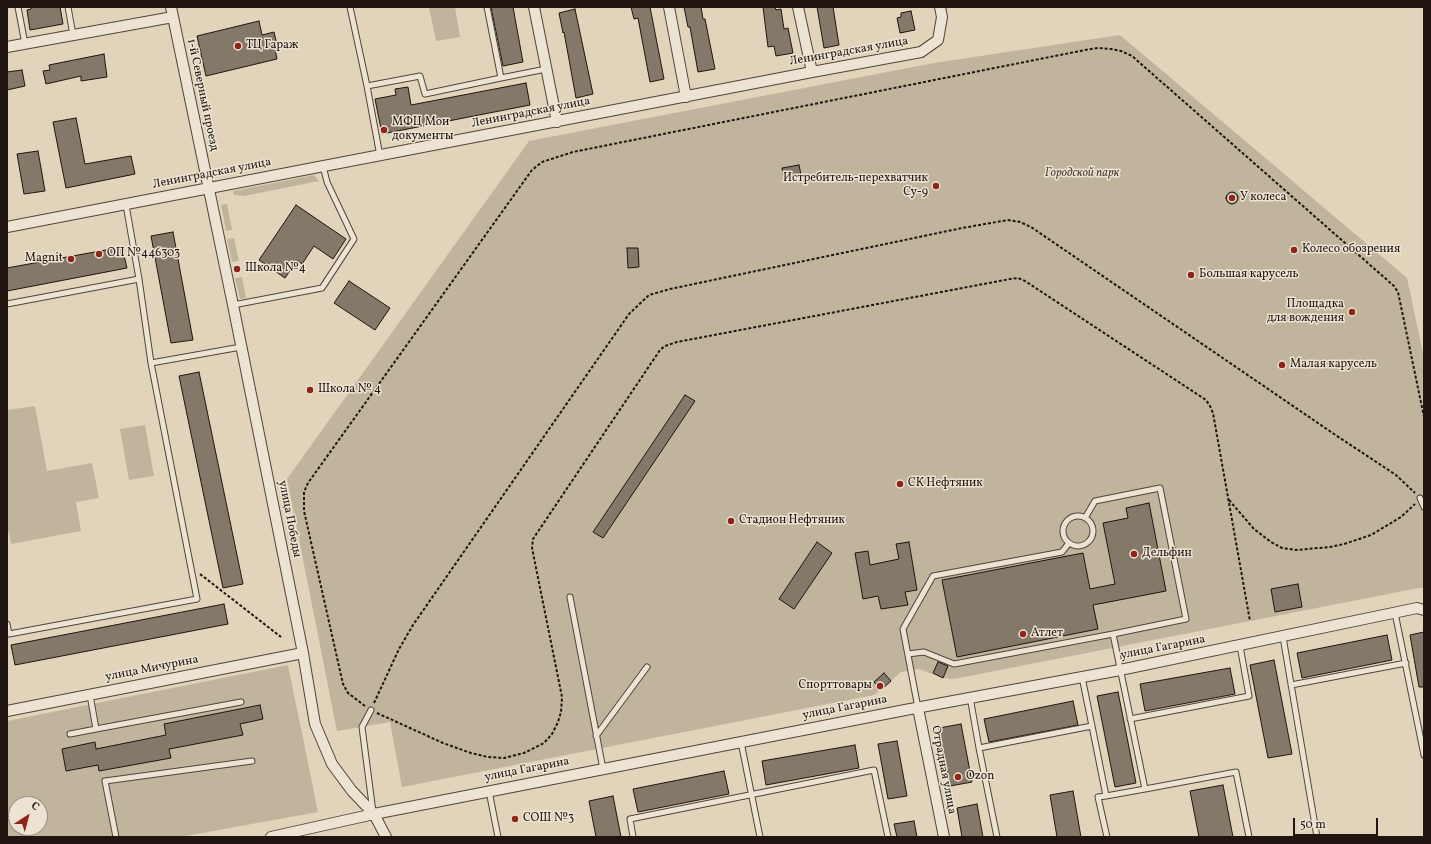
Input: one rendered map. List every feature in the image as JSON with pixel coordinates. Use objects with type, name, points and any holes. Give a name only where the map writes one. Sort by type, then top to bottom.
[{"type":"street","points":[[534,7],[557,122]]},
{"type":"street","points":[[669,7],[686,97]]},
{"type":"street","points":[[798,7],[812,72]]},
{"type":"street","name":"Ленинградская улица","points":[[7,227],[921,52],[938,40],[942,17],[940,7]]},
{"type":"street","points":[[7,47],[73,35],[172,12]]},
{"type":"street","name":"1-й Северный проезд","points":[[172,12],[208,188]]},
{"type":"street","name":"улица Победы","points":[[208,188],[303,653],[315,724],[332,764],[352,791],[374,814],[386,837]]},
{"type":"street","name":"улица Гагарина","points":[[271,837],[374,814],[489,791],[1120,670],[1396,614],[1417,608],[1424,610]]},
{"type":"street","name":"улица Мичурина","points":[[7,711],[303,653]]},
{"type":"street","name":"Отрадная улица","points":[[918,708],[944,837]]},
{"type":"lane","points":[[18,7],[25,44]]},
{"type":"lane","points":[[68,7],[73,35]]},
{"type":"lane","points":[[350,7],[380,156]]},
{"type":"lane","points":[[487,7],[501,78]]},
{"type":"lane","points":[[367,86],[420,76],[425,94],[546,69]]},
{"type":"lane","points":[[233,305],[322,288],[354,239],[327,182],[323,166]]},
{"type":"lane","points":[[7,624],[9,634],[197,599],[151,363],[126,204]]},
{"type":"lane","points":[[7,304],[139,279]]},
{"type":"lane","points":[[151,363],[241,348]]},
{"type":"lane","points":[[908,654],[924,652],[954,664],[1186,619],[1160,488],[1096,501],[1085,518]]},
{"type":"lane","points":[[1420,498],[1424,507]]},
{"type":"lane","points":[[1075,516],[1085,518],[1092,525],[1092,535],[1090,539],[1087,543],[1078,546],[1069,543],[1063,535],[1064,525],[1075,516]]},
{"type":"lane","points":[[918,708],[903,629],[933,576],[1062,552],[1069,543]]},
{"type":"lane","points":[[570,597],[603,769]]},
{"type":"lane","points":[[1396,614],[1424,755]]},
{"type":"lane","points":[[1113,634],[1145,789]]},
{"type":"lane","points":[[1283,637],[1317,837]]},
{"type":"lane","points":[[1130,719],[1249,696],[1240,646]]},
{"type":"lane","points":[[1292,685],[1406,663]]},
{"type":"lane","points":[[596,736],[647,667]]},
{"type":"lane","points":[[1082,677],[1106,796]]},
{"type":"lane","points":[[90,695],[96,729]]},
{"type":"lane","points":[[970,698],[997,837]]},
{"type":"lane","points":[[70,734],[242,702]]},
{"type":"lane","points":[[371,710],[362,727],[374,814]]},
{"type":"lane","points":[[979,748],[1092,726]]},
{"type":"lane","points":[[741,742],[760,837]]},
{"type":"lane","points":[[116,837],[105,782],[252,761]]},
{"type":"lane","points":[[633,837],[630,819],[874,770],[888,837]]},
{"type":"lane","points":[[1107,837],[1098,797],[1236,772],[1249,837]]},
{"type":"lane","points":[[489,791],[498,837]]},
{"type":"path","points":[[1250,621],[1213,413],[1206,400],[1031,285],[1018,278],[670,344],[660,350],[533,539],[532,548],[562,697],[561,712],[552,734],[544,743],[524,753],[504,758],[488,757],[472,753],[443,742],[371,710],[348,693],[343,684],[304,511],[304,492],[308,483],[532,170],[542,162],[573,152],[1098,48],[1121,51],[1132,56],[1394,286],[1398,292],[1424,417]]},
{"type":"path","points":[[371,710],[399,649],[413,625],[629,314],[649,295],[677,287],[962,228],[1008,220],[1020,222],[1031,227],[1396,475],[1420,498],[1401,517],[1371,536],[1344,544],[1306,550],[1276,546],[1254,529],[1228,500]]},
{"type":"path","points":[[190,566],[281,637]]},
{"type":"green space","points":[[429,7],[455,7],[460,37],[436,41]]},
{"type":"green space","name":"Городской парк","points":[[1120,35],[1407,278],[1424,358],[1424,587],[954,679],[943,678],[919,669],[901,672],[874,695],[402,787],[390,722],[337,731],[287,479],[529,141],[934,63]]},
{"type":"green space","points":[[314,175],[319,181],[244,196],[234,195],[233,191]]},
{"type":"green space","points":[[227,204],[232,230],[226,231],[221,205]]},
{"type":"green space","points":[[234,238],[239,261],[232,262],[227,239]]},
{"type":"green space","points":[[242,277],[246,298],[240,299],[235,278]]},
{"type":"green space","points":[[35,406],[47,471],[92,463],[99,498],[76,502],[81,531],[11,544],[9,532],[7,532],[7,410]]},
{"type":"green space","points":[[145,425],[154,476],[129,480],[120,429]]},
{"type":"green space","points":[[288,665],[318,812],[180,837],[7,837],[7,721]]},
{"type":"building","points":[[31,7],[60,7],[63,24],[30,30],[27,10],[31,9]]},
{"type":"building","points":[[491,7],[513,7],[523,62],[503,66]]},
{"type":"building","points":[[631,7],[650,7],[664,79],[650,82],[638,18],[634,19]]},
{"type":"building","points":[[684,7],[701,7],[703,19],[705,19],[715,69],[698,72],[690,27],[688,27]]},
{"type":"building","points":[[763,7],[775,7],[776,10],[781,9],[784,29],[788,28],[793,53],[776,56],[774,46],[768,47]]},
{"type":"building","points":[[817,7],[833,7],[839,45],[824,48]]},
{"type":"building","points":[[575,9],[593,94],[576,98],[559,13]]},
{"type":"building","points":[[911,11],[915,30],[900,33],[897,18],[901,17],[901,13]]},
{"type":"building","name":"ТЦ Гараж","points":[[259,21],[262,35],[274,32],[278,49],[275,49],[277,59],[206,76],[197,36]]},
{"type":"building","points":[[104,54],[107,77],[81,81],[81,76],[46,84],[43,71],[50,70],[49,65]]},
{"type":"building","points":[[22,70],[25,86],[7,90],[7,72]]},
{"type":"building","points":[[526,83],[530,105],[382,134],[375,99],[396,95],[395,89],[408,87],[411,105]]},
{"type":"building","points":[[76,118],[85,164],[131,156],[135,174],[66,188],[53,122]]},
{"type":"building","points":[[38,151],[45,191],[24,194],[17,154]]},
{"type":"building","points":[[799,165],[801,175],[784,178],[782,168]]},
{"type":"building","name":"У колеса","points":[[1234,192],[1237,193],[1237,203],[1230,204],[1227,203],[1226,196],[1227,193]]},
{"type":"building","points":[[296,205],[346,239],[333,259],[314,246],[302,264],[297,260],[285,278],[259,260]]},
{"type":"building","points":[[173,232],[193,340],[171,343],[151,236]]},
{"type":"building","points":[[122,247],[127,268],[7,291],[7,268]]},
{"type":"building","points":[[627,248],[638,248],[639,267],[628,268]]},
{"type":"building","points":[[349,281],[390,308],[375,330],[334,303]]},
{"type":"building","points":[[199,372],[243,584],[223,588],[179,376]]},
{"type":"building","points":[[685,395],[695,401],[603,538],[593,532]]},
{"type":"building","points":[[1149,503],[1166,591],[1093,605],[1098,629],[957,657],[942,580],[1083,553],[1090,589],[1115,584],[1103,523],[1128,518],[1126,508]]},
{"type":"building","points":[[817,542],[832,553],[794,609],[779,599]]},
{"type":"building","points":[[909,542],[917,590],[905,592],[908,605],[881,609],[878,596],[863,599],[855,553],[868,551],[870,565],[899,559],[896,544]]},
{"type":"building","points":[[1298,584],[1302,607],[1275,612],[1271,589]]},
{"type":"building","points":[[224,604],[228,624],[15,665],[11,645]]},
{"type":"building","points":[[1424,632],[1424,687],[1419,687],[1410,635]]},
{"type":"building","points":[[1387,635],[1392,660],[1302,678],[1297,653]]},
{"type":"building","points":[[1274,660],[1292,754],[1268,758],[1250,665]]},
{"type":"building","points":[[938,662],[948,666],[943,678],[933,673]]},
{"type":"building","points":[[1230,668],[1235,694],[1145,711],[1140,684]]},
{"type":"building","points":[[884,673],[891,681],[881,690],[874,682]]},
{"type":"building","points":[[1118,692],[1136,783],[1115,787],[1097,696]]},
{"type":"building","points":[[1073,701],[1078,725],[989,742],[984,719]]},
{"type":"building","points":[[260,705],[263,719],[240,724],[243,735],[169,749],[171,758],[99,771],[98,765],[66,771],[62,749],[95,742],[96,749],[166,735],[164,724]]},
{"type":"building","points":[[961,724],[972,782],[950,786],[939,728]]},
{"type":"building","points":[[897,741],[907,796],[888,799],[878,744]]},
{"type":"building","points":[[855,745],[859,768],[766,785],[762,761]]},
{"type":"building","points":[[724,771],[729,794],[638,812],[633,789]]},
{"type":"building","points":[[1223,785],[1233,837],[1199,837],[1190,791]]},
{"type":"building","points":[[1073,791],[1081,837],[1057,837],[1050,795]]},
{"type":"building","points":[[613,796],[621,837],[596,837],[589,801]]},
{"type":"building","points":[[977,804],[983,837],[962,837],[957,808]]},
{"type":"building","points":[[914,821],[917,837],[897,837],[894,824]]},
{"type":"place","name":"ТЦ Гараж","points":[[238,46]]},
{"type":"place","name":"МФЦ Мои документы","points":[[384,130]]},
{"type":"place","name":"Истребитель-перехватчик Су-9","points":[[936,186]]},
{"type":"place","name":"У колеса","points":[[1232,198]]},
{"type":"place","name":"Колесо обозрения","points":[[1294,250]]},
{"type":"place","name":"ОП №446303","points":[[99,254]]},
{"type":"place","name":"Magnit","points":[[71,259]]},
{"type":"place","name":"Школа №4","points":[[237,269]]},
{"type":"place","name":"Большая карусель","points":[[1191,275]]},
{"type":"place","name":"Площадка для вождения","points":[[1352,312]]},
{"type":"place","name":"Малая карусель","points":[[1282,365]]},
{"type":"place","name":"Школа № 4","points":[[310,390]]},
{"type":"place","name":"СК Нефтяник","points":[[900,484]]},
{"type":"place","name":"Стадион Нефтяник","points":[[731,521]]},
{"type":"place","name":"Дельфин","points":[[1134,554]]},
{"type":"place","name":"Атлет","points":[[1023,634]]},
{"type":"place","name":"Спорттовары","points":[[880,686]]},
{"type":"place","name":"Ozon","points":[[958,777]]},
{"type":"place","name":"СОШ №3","points":[[515,819]]}]
